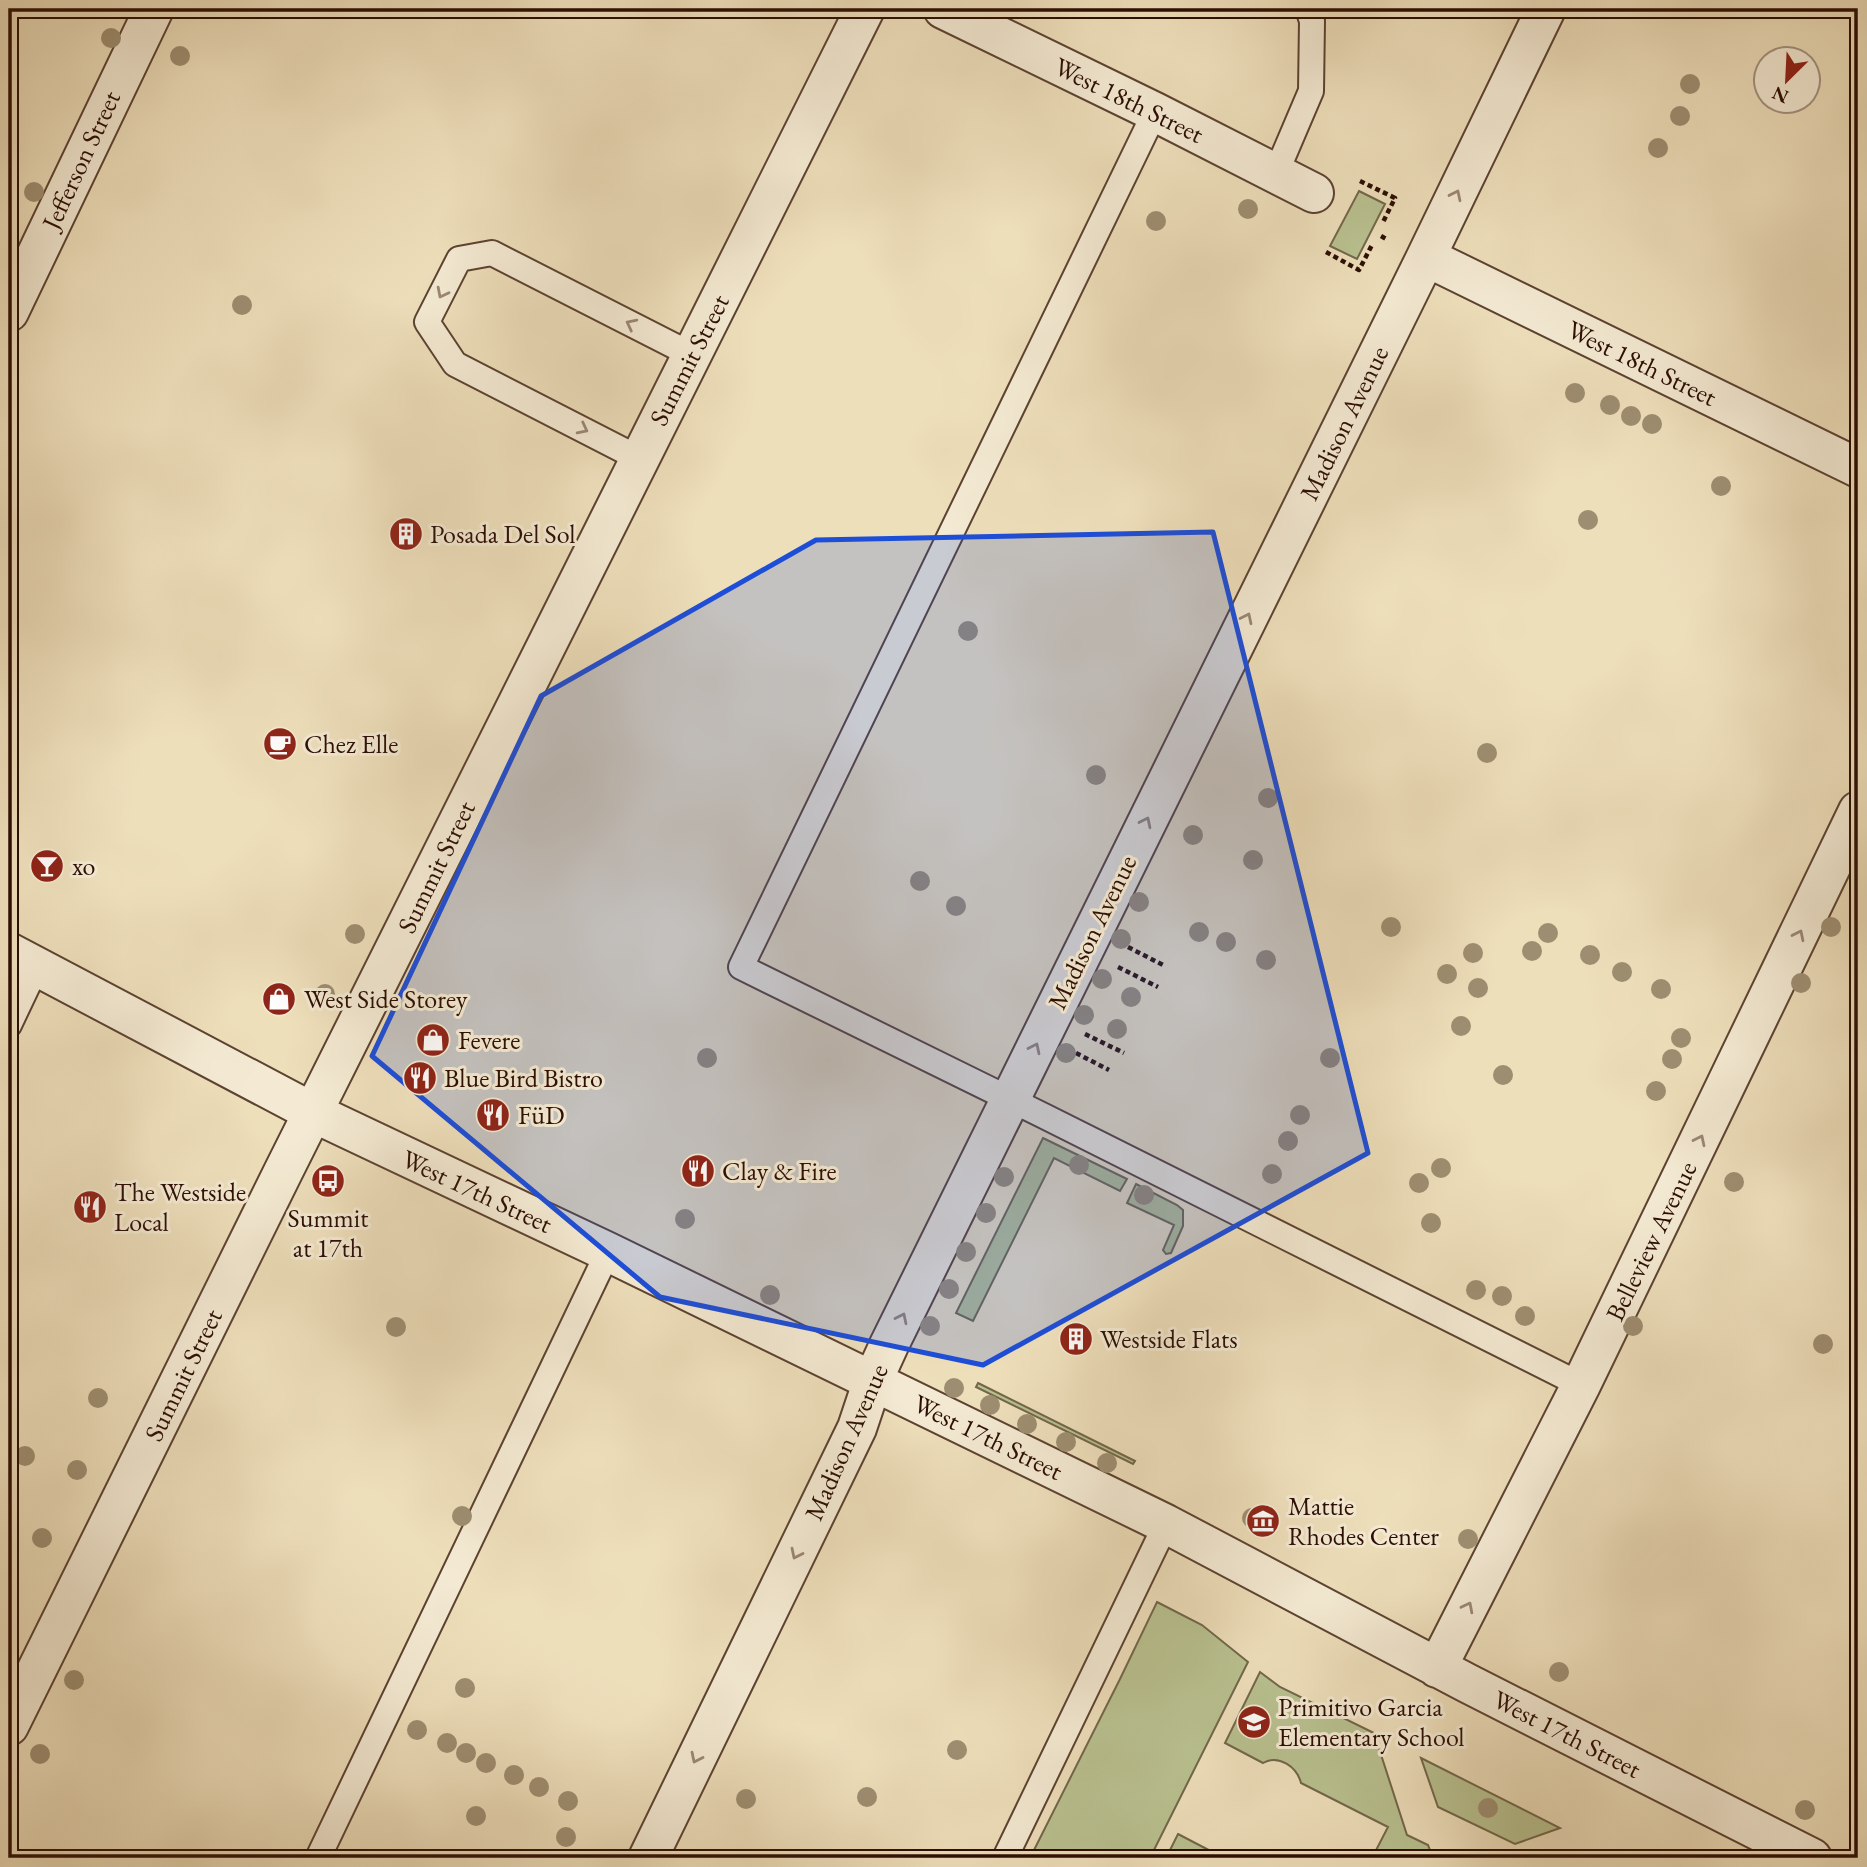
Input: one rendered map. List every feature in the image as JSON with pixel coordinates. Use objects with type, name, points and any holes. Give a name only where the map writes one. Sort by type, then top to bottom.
[{"type":"street","name":"Jefferson Street","points":[[9,312],[154,9]]},
{"type":"street","name":"Summit Street","points":[[9,1727],[277,1184],[865,9]]},
{"type":"street","name":"West 18th Street","points":[[943,9],[1155,112],[1314,194]]},
{"type":"street","name":"Madison Avenue","points":[[648,1858],[857,1428],[873,1380],[1009,1099],[1426,257],[1545,9]]},
{"type":"street","name":"West 18th Street","points":[[1426,257],[1858,468]]},
{"type":"street","name":"Belleview Avenue","points":[[1437,1668],[1581,1385],[1858,811]]},
{"type":"street","name":"West 17th Street","points":[[23,959],[313,1113],[608,1252],[1166,1524],[1437,1668],[1812,1858]]},
{"type":"lane","points":[[1276,173],[1311,91],[1312,22],[1307,9]]},
{"type":"lane","points":[[1155,112],[741,967],[1581,1385]]},
{"type":"lane","points":[[640,459],[455,365],[427,322],[459,259],[492,253],[692,355]]},
{"type":"lane","points":[[9,1025],[23,959]]},
{"type":"lane","points":[[318,1858],[608,1252]]},
{"type":"lane","points":[[1005,1858],[1166,1524]]},
{"type":"path","points":[[1360,181],[1395,198],[1382,224]]},
{"type":"path","points":[[1381,236],[1388,240]]},
{"type":"path","points":[[1326,252],[1359,270],[1373,243]]},
{"type":"path","points":[[1128,947],[1163,965]]},
{"type":"path","points":[[1118,967],[1158,987]]},
{"type":"path","points":[[1084,1034],[1124,1053]]},
{"type":"path","points":[[1075,1052],[1109,1070]]},
{"type":"path","points":[[1529,1856],[1538,1854]]},
{"type":"path","points":[[1492,1855],[1498,1858]]},
{"type":"highlighted area","points":[[1213,532],[1368,1153],[983,1365],[660,1297],[372,1056],[541,696],[816,540]]},
{"type":"green space","points":[[1359,191],[1385,204],[1357,259],[1330,246]]},
{"type":"green space","points":[[1043,1138],[1127,1179],[1120,1191],[1054,1158],[973,1321],[956,1313]]},
{"type":"green space","points":[[1136,1184],[1183,1210],[1183,1226],[1171,1253],[1166,1254],[1163,1250],[1174,1225],[1127,1203]]},
{"type":"green space","points":[[978,1383],[1135,1461],[1133,1464],[976,1387]]},
{"type":"green space","points":[[1157,1602],[1202,1625],[1248,1662],[1150,1858],[1030,1858],[1120,1679]]},
{"type":"green space","points":[[1260,1672],[1280,1687],[1374,1733],[1407,1835],[1428,1845],[1433,1858],[1372,1858],[1388,1827],[1301,1783],[1296,1772],[1281,1761],[1263,1763],[1225,1743]]},
{"type":"green space","points":[[1421,1758],[1560,1828],[1515,1844],[1438,1807]]},
{"type":"green space","points":[[1178,1834],[1224,1858],[1166,1858]]},
{"type":"place","name":"Posada Del Sol","points":[[406,534]]},
{"type":"place","name":"Chez Elle","points":[[280,744]]},
{"type":"place","name":"xo","points":[[47,866]]},
{"type":"place","name":"West Side Storey","points":[[279,999]]},
{"type":"place","name":"Fevere","points":[[433,1040]]},
{"type":"place","name":"Blue Bird Bistro","points":[[420,1078]]},
{"type":"place","name":"FüD","points":[[493,1115]]},
{"type":"place","name":"Clay & Fire","points":[[698,1171]]},
{"type":"place","name":"Summit at 17th","points":[[328,1181]]},
{"type":"place","name":"The Westside Local","points":[[90,1207]]},
{"type":"place","name":"Westside Flats","points":[[1076,1339]]},
{"type":"place","name":"Mattie Rhodes Center","points":[[1263,1521]]},
{"type":"place","name":"Primitivo Garcia Elementary School","points":[[1254,1722]]}]
